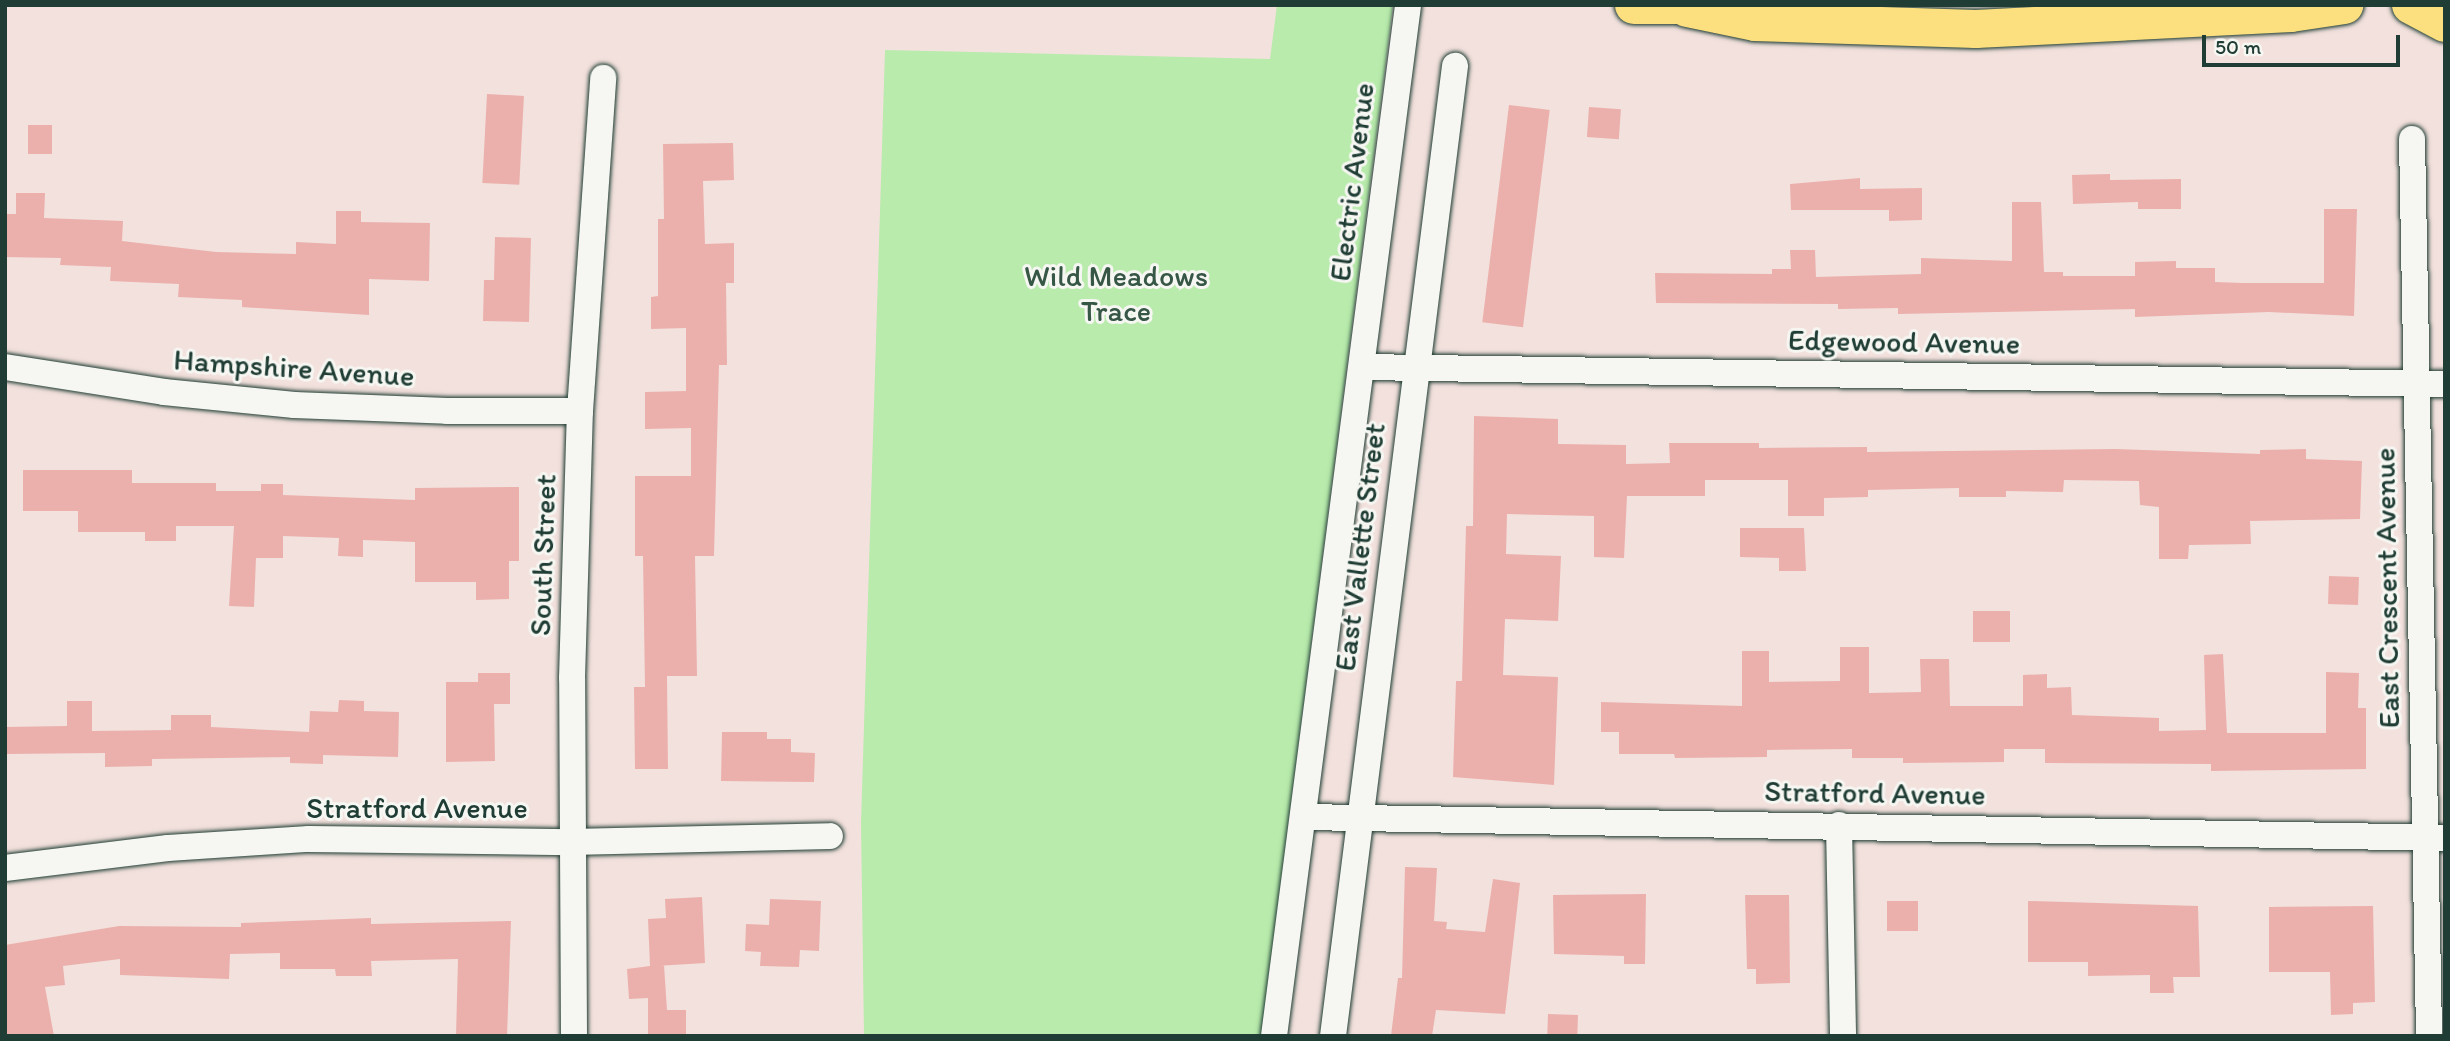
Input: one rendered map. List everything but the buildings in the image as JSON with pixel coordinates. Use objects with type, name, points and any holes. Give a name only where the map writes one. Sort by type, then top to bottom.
[{"type":"highway","points":[[1634,5],[1692,7],[1755,22],[1976,29],[2291,13],[2344,5]]},
{"type":"highway","points":[[2411,5],[2445,23]]},
{"type":"street","name":"Electric Avenue","points":[[1362,367],[1408,5]]},
{"type":"street","name":"East Vallette Street","points":[[1333,1036],[1455,66]]},
{"type":"street","name":"South Street","points":[[574,1036],[571,842],[580,411],[603,78]]},
{"type":"street","name":"East Crescent Avenue","points":[[2412,139],[2417,382],[2435,838],[2429,1036]]},
{"type":"street","name":"Hampshire Avenue","points":[[5,367],[164,392],[294,404],[447,411],[580,411]]},
{"type":"street","name":"Edgewood Avenue","points":[[1362,367],[2445,384]]},
{"type":"street","name":"East Vallette Street","points":[[1274,1036],[1362,367]]},
{"type":"street","name":"Stratford Avenue","points":[[1304,817],[2435,838]]},
{"type":"street","points":[[1839,825],[1843,1036]]},
{"type":"street","name":"Stratford Avenue","points":[[5,868],[168,848],[309,839],[571,842],[830,836]]},
{"type":"green space","name":"Wild Meadows Trace","points":[[1277,5],[1393,5],[1261,1036],[864,1036],[861,823],[885,50],[1270,59]]}]
